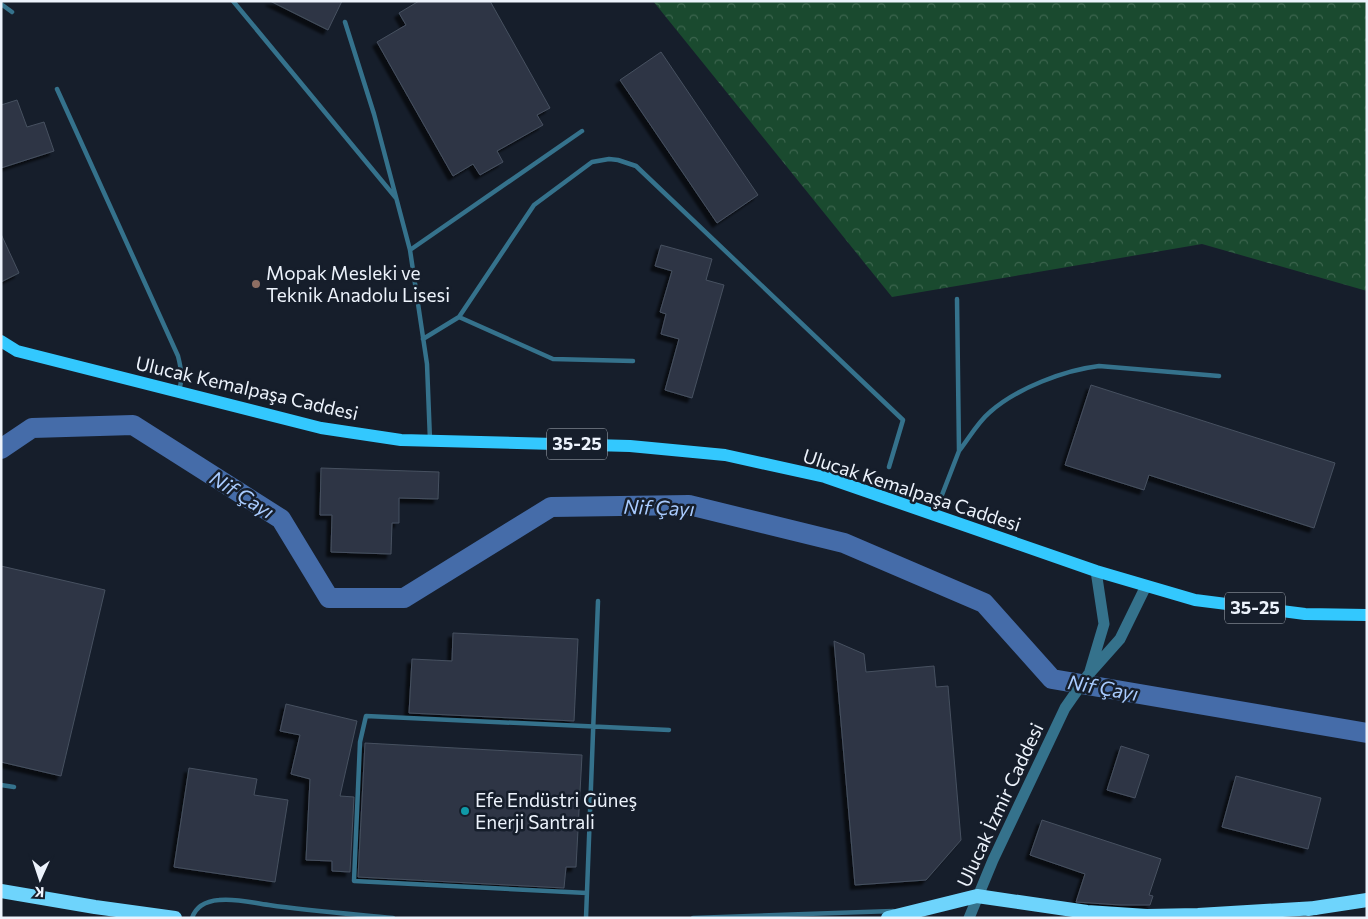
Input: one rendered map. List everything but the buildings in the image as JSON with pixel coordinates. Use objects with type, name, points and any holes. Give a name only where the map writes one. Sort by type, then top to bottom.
[{"type":"highway","points":[[1,891],[175,918]]},
{"type":"highway","points":[[888,918],[914,910],[977,896],[1087,912],[1147,916],[1316,908]]},
{"type":"highway","points":[[1245,918],[1367,900]]},
{"type":"main road","name":"Ulucak Kemalpaşa Caddesi","points":[[1,341],[17,351],[321,428],[401,440],[630,446],[725,455],[825,477],[1096,571],[1204,601],[1305,614],[1367,615]]},
{"type":"street","points":[[1088,675],[1104,624],[1096,571]]},
{"type":"street","points":[[1088,675],[1120,639],[1146,586]]},
{"type":"street","name":"Ulucak İzmir Caddesi","points":[[969,918],[977,896],[1065,708],[1088,675]]},
{"type":"lane","points":[[233,1],[396,199]]},
{"type":"lane","points":[[1,4],[12,12]]},
{"type":"lane","points":[[345,22],[374,114],[410,250],[427,364],[430,440]]},
{"type":"lane","points":[[58,89],[178,356],[182,382],[179,392]]},
{"type":"lane","points":[[410,250],[582,131]]},
{"type":"lane","points":[[423,339],[458,317],[534,205],[592,162],[609,159],[627,162],[636,166],[903,420],[889,467]]},
{"type":"lane","points":[[957,299],[959,451]]},
{"type":"lane","points":[[458,317],[553,359],[633,361]]},
{"type":"lane","points":[[934,515],[959,451],[990,412],[1009,399],[1048,379],[1084,367],[1100,366],[1219,376]]},
{"type":"lane","points":[[586,918],[598,601]]},
{"type":"lane","points":[[586,893],[354,880],[360,742],[366,716],[669,730]]},
{"type":"lane","points":[[1,785],[14,787]]},
{"type":"lane","points":[[192,918],[195,910],[205,903],[219,900],[240,900],[268,905],[393,918]]},
{"type":"lane","points":[[693,918],[914,910]]},
{"type":"green space","points":[[653,1],[1367,1],[1367,291],[1202,244],[892,297]]},
{"type":"waterway","name":"Nif Çayı","points":[[1,449],[32,428],[133,425],[281,519],[329,598],[404,598],[551,507],[689,505],[844,543],[984,603],[1052,679],[1367,733]]},
{"type":"place","name":"Mopak Mesleki ve Teknik Anadolu Lisesi","points":[[256,284]]},
{"type":"place","name":"Efe Endüstri Güneş Enerji Santrali","points":[[465,811]]}]
